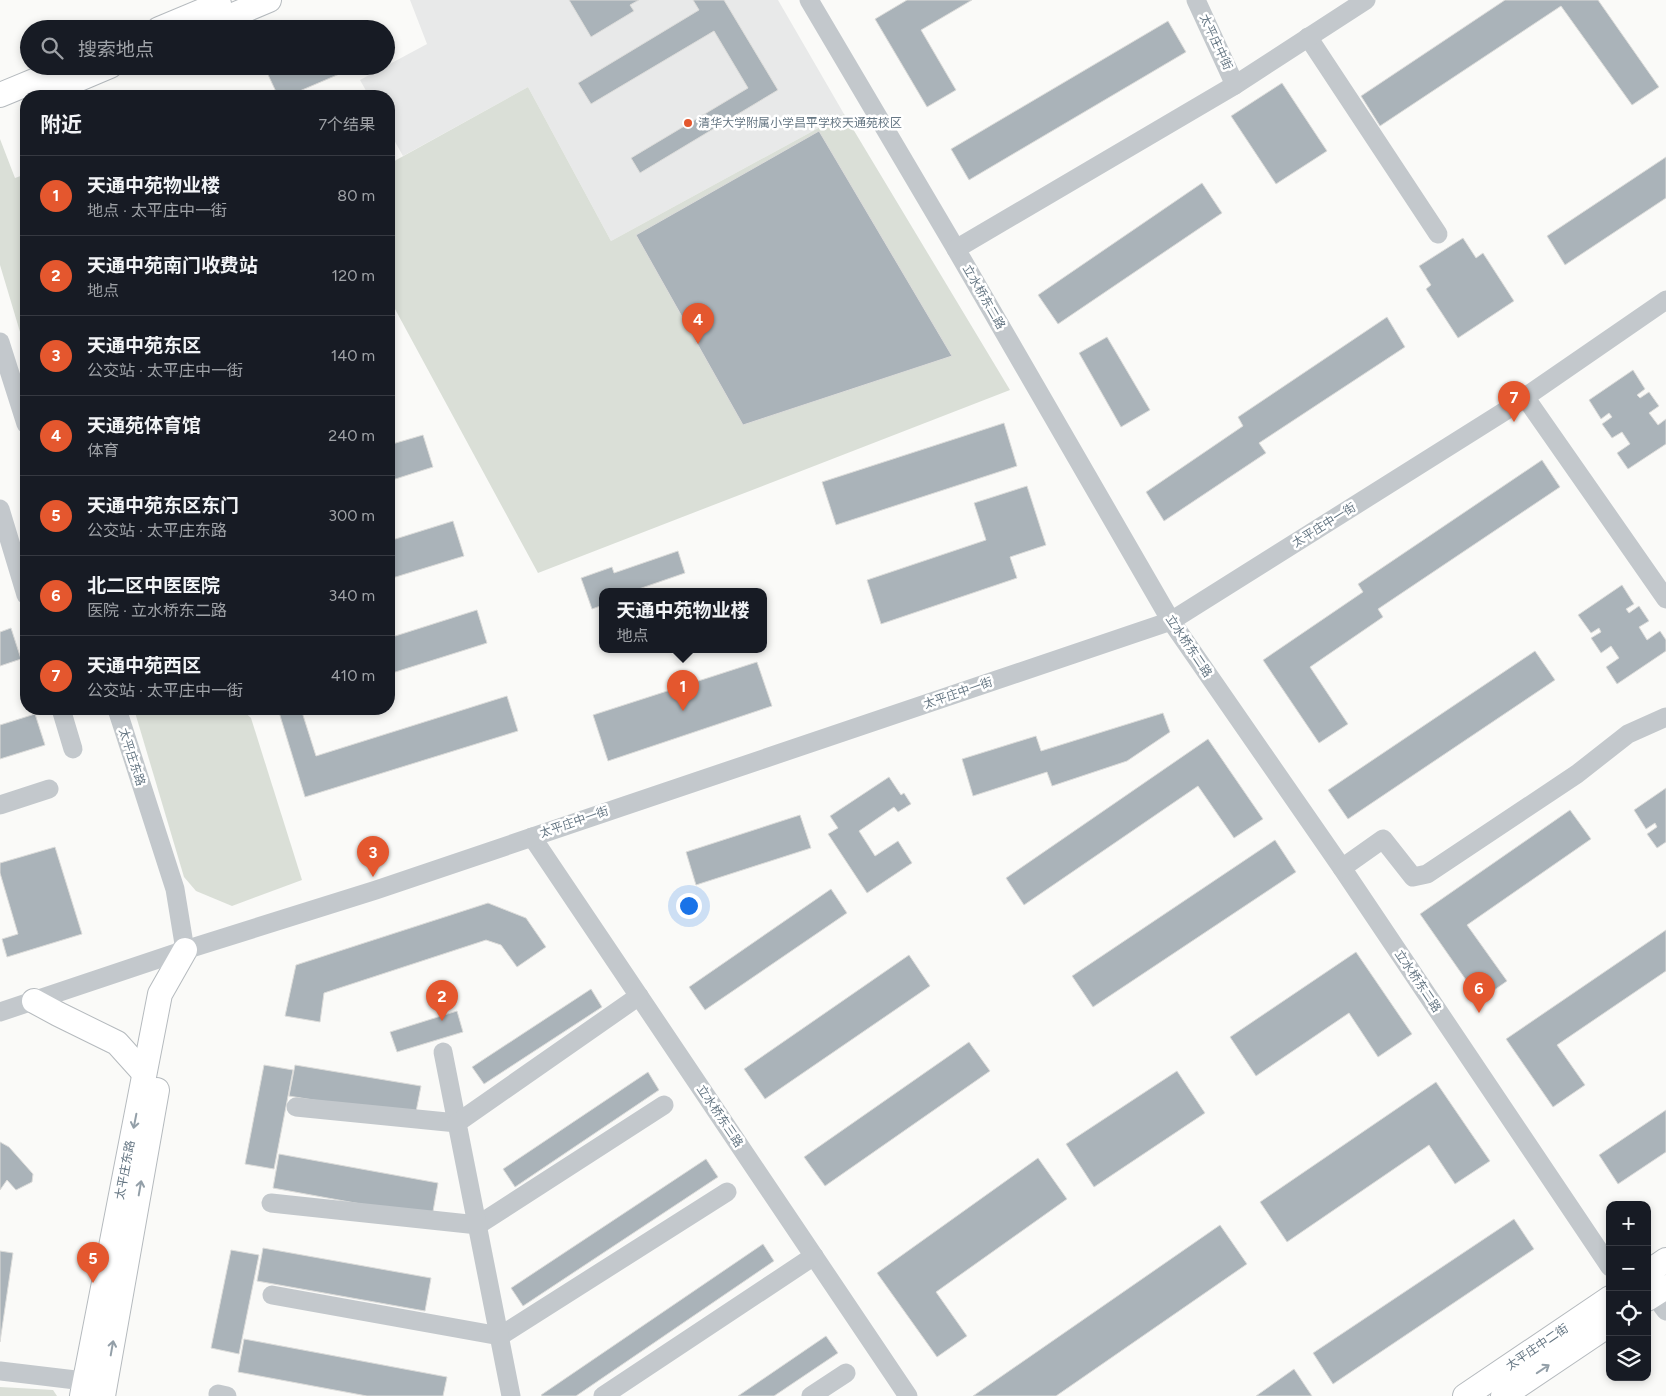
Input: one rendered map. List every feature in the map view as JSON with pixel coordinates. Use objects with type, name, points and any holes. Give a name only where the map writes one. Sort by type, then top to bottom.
[{"type":"main road","points":[[180,20],[227,0]]},
{"type":"main road","points":[[221,20],[269,0]]},
{"type":"main road","points":[[0,95],[48,75]]},
{"type":"main road","points":[[53,90],[89,75]]},
{"type":"main road","points":[[0,112],[20,104]]},
{"type":"main road","name":"太平庄东路","points":[[83,1388],[160,994],[185,950]]},
{"type":"main road","name":"太平庄东路","points":[[104,1396],[171,1013],[185,950]]},
{"type":"main road","points":[[34,1001],[117,1043],[144,1073]]},
{"type":"main road","points":[[1655,1293],[1666,1260]]},
{"type":"main road","name":"太平庄中二街","points":[[1465,1396],[1606,1301]]},
{"type":"main road","name":"太平庄中二街","points":[[1503,1396],[1606,1327]]},
{"type":"street","name":"立水桥东二路","points":[[809,0],[956,249],[1171,621],[1342,868],[1606,1261]]},
{"type":"street","name":"太平庄中街","points":[[1196,0],[1235,85]]},
{"type":"street","points":[[956,249],[1235,85],[1366,0]]},
{"type":"street","points":[[1308,37],[1438,234]]},
{"type":"street","name":"太平庄中一街","points":[[0,1012],[185,950],[376,890],[1171,621],[1505,411],[1666,300]]},
{"type":"street","points":[[0,342],[20,405]]},
{"type":"street","points":[[1525,397],[1666,599]]},
{"type":"street","points":[[0,510],[20,575]]},
{"type":"street","points":[[63,715],[74,749]]},
{"type":"street","name":"太平庄东路","points":[[119,715],[175,889],[185,950]]},
{"type":"street","points":[[1342,868],[1383,838],[1413,877],[1427,874],[1577,774],[1628,734],[1666,717]]},
{"type":"street","points":[[0,805],[49,789]]},
{"type":"street","name":"立水桥东三路","points":[[532,837],[908,1396]]},
{"type":"street","points":[[296,1106],[457,1123],[639,996]]},
{"type":"street","points":[[442,1052],[512,1396]]},
{"type":"street","points":[[271,1203],[478,1225],[664,1105]]},
{"type":"street","points":[[272,1295],[500,1336],[727,1192]]},
{"type":"street","points":[[603,1396],[814,1256]]},
{"type":"street","points":[[0,1371],[83,1388]]},
{"type":"street","points":[[811,1396],[846,1373]]},
{"type":"shaded area","name":"清华大学附属小学昌平学校天通苑校区","points":[[410,0],[778,0],[844,114],[611,241],[528,87],[403,156],[395,142],[395,90],[366,90],[360,80],[369,75],[395,75],[395,61],[427,44]]},
{"type":"shaded area","points":[[528,87],[611,241],[844,114],[1010,390],[538,573],[395,309],[395,161]]},
{"type":"shaded area","points":[[0,139],[15,178],[20,176],[20,332],[0,265]]},
{"type":"shaded area","points":[[136,715],[248,715],[251,718],[302,880],[232,906],[196,891],[184,877]]},
{"type":"shaded area","points":[[0,1387],[53,1390],[57,1396],[0,1396]]},
{"type":"building","points":[[569,0],[639,0],[630,5],[634,11],[591,37]]},
{"type":"building","points":[[693,0],[724,0],[778,90],[640,173],[631,158],[748,88],[714,31],[591,104],[578,83],[699,10]]},
{"type":"building","points":[[907,0],[972,0],[921,30],[956,90],[927,107],[875,19]]},
{"type":"building","points":[[1505,0],[1598,0],[1659,87],[1632,105],[1561,6],[1380,126],[1361,96]]},
{"type":"building","points":[[1168,21],[1186,52],[969,180],[951,149]]},
{"type":"building","points":[[268,75],[337,75],[302,90],[275,90]]},
{"type":"building","points":[[1282,83],[1327,151],[1276,184],[1231,116]]},
{"type":"building","points":[[819,131],[952,356],[743,425],[636,235]]},
{"type":"building","points":[[1666,157],[1666,198],[1565,265],[1547,236]]},
{"type":"building","points":[[1202,183],[1222,213],[1058,324],[1038,295]]},
{"type":"building","points":[[1463,238],[1476,258],[1483,253],[1514,301],[1458,338],[1426,289],[1431,285],[1419,266]]},
{"type":"building","points":[[1387,317],[1405,347],[1259,443],[1266,453],[1164,521],[1146,492],[1243,426],[1238,417]]},
{"type":"building","points":[[1107,337],[1150,410],[1121,427],[1079,353]]},
{"type":"building","points":[[1633,370],[1645,389],[1637,395],[1640,398],[1649,392],[1659,406],[1649,413],[1658,425],[1666,419],[1666,444],[1628,469],[1617,453],[1630,444],[1622,432],[1612,438],[1602,424],[1612,417],[1609,413],[1601,419],[1589,400]]},
{"type":"building","points":[[1004,423],[1017,466],[836,525],[822,482]]},
{"type":"building","points":[[423,435],[433,467],[395,479],[395,443]]},
{"type":"building","points":[[1542,460],[1560,487],[1378,609],[1383,617],[1310,667],[1348,724],[1319,743],[1263,660],[1363,592],[1358,584]]},
{"type":"building","points":[[1027,486],[1046,545],[1010,557],[1017,578],[881,624],[867,580],[986,540],[974,503]]},
{"type":"building","points":[[453,521],[464,556],[395,577],[395,539]]},
{"type":"building","points":[[678,551],[685,573],[642,588],[599,588],[599,606],[592,609],[581,578],[612,567],[614,573]]},
{"type":"building","points":[[1622,585],[1634,604],[1626,609],[1629,613],[1639,606],[1649,621],[1639,627],[1647,640],[1660,631],[1666,640],[1666,651],[1617,684],[1606,667],[1619,658],[1611,646],[1601,653],[1591,638],[1601,632],[1599,628],[1591,633],[1578,615]]},
{"type":"building","points":[[477,610],[487,643],[395,672],[395,636]]},
{"type":"building","points":[[11,628],[20,659],[0,666],[0,632]]},
{"type":"building","points":[[1535,651],[1555,680],[1348,819],[1328,790]]},
{"type":"building","points":[[757,662],[772,706],[608,761],[593,715]]},
{"type":"building","points":[[507,696],[518,731],[305,797],[280,715],[303,715],[316,756]]},
{"type":"building","points":[[1163,713],[1170,732],[1127,761],[1052,786],[1047,772],[973,796],[962,759],[1036,736],[1041,751]]},
{"type":"building","points":[[35,715],[45,745],[0,759],[0,725]]},
{"type":"building","points":[[1208,739],[1263,819],[1234,838],[1198,786],[1024,905],[1006,878]]},
{"type":"building","points":[[889,777],[901,795],[904,793],[911,804],[898,812],[894,807],[859,831],[875,856],[898,841],[912,863],[867,893],[828,834],[838,828],[830,816]]},
{"type":"building","points":[[1666,788],[1666,842],[1657,848],[1647,834],[1657,827],[1655,823],[1646,829],[1634,810]]},
{"type":"building","points":[[1570,810],[1591,839],[1467,925],[1507,981],[1480,1000],[1420,914]]},
{"type":"building","points":[[800,815],[811,848],[696,885],[686,852]]},
{"type":"building","points":[[1275,840],[1296,872],[1093,1007],[1072,976]]},
{"type":"building","points":[[55,847],[82,934],[7,957],[2,939],[18,934],[0,873],[0,863]]},
{"type":"building","points":[[831,889],[847,913],[705,1010],[689,987]]},
{"type":"building","points":[[488,903],[526,918],[546,947],[517,967],[501,945],[486,940],[324,993],[320,1022],[285,1016],[296,965]]},
{"type":"building","points":[[1666,930],[1666,971],[1557,1045],[1585,1085],[1553,1107],[1506,1039]]},
{"type":"building","points":[[1356,952],[1412,1034],[1378,1057],[1349,1013],[1256,1076],[1230,1037]]},
{"type":"building","points":[[909,955],[930,986],[765,1099],[744,1069]]},
{"type":"building","points":[[591,989],[602,1007],[484,1084],[472,1067]]},
{"type":"building","points":[[457,1011],[463,1032],[397,1052],[390,1032]]},
{"type":"building","points":[[969,1042],[990,1071],[825,1186],[804,1157]]},
{"type":"building","points":[[264,1065],[293,1070],[274,1169],[245,1164]]},
{"type":"building","points":[[295,1065],[421,1086],[415,1117],[289,1096]]},
{"type":"building","points":[[1177,1071],[1205,1113],[1094,1187],[1066,1144]]},
{"type":"building","points":[[648,1072],[659,1090],[515,1187],[503,1169]]},
{"type":"building","points":[[1436,1082],[1490,1161],[1455,1184],[1429,1145],[1287,1242],[1260,1202]]},
{"type":"building","points":[[1666,1110],[1666,1152],[1618,1184],[1599,1155]]},
{"type":"building","points":[[0,1142],[9,1147],[33,1174],[32,1182],[16,1190],[7,1180],[0,1190]]},
{"type":"building","points":[[279,1154],[438,1183],[432,1217],[273,1188]]},
{"type":"building","points":[[1038,1158],[1067,1199],[936,1292],[967,1336],[937,1357],[877,1273]]},
{"type":"building","points":[[706,1159],[718,1177],[523,1306],[511,1288]]},
{"type":"building","points":[[1514,1219],[1534,1249],[1333,1384],[1313,1353]]},
{"type":"building","points":[[1220,1225],[1247,1264],[1056,1396],[973,1396]]},
{"type":"building","points":[[763,1244],[774,1261],[576,1396],[541,1395]]},
{"type":"building","points":[[263,1248],[431,1278],[425,1311],[257,1281]]},
{"type":"building","points":[[231,1250],[259,1255],[239,1354],[211,1348]]},
{"type":"building","points":[[0,1251],[13,1253],[0,1342]]},
{"type":"building","points":[[826,1336],[838,1353],[774,1396],[738,1396]]},
{"type":"building","points":[[244,1339],[447,1377],[443,1396],[367,1396],[238,1372]]},
{"type":"building","points":[[1294,1369],[1312,1396],[1256,1396]]},
{"type":"place","name":"清华大学附属小学昌平学校天通苑校区","points":[[688,123]]},
{"type":"place","name":"天通苑体育馆","points":[[698,344]]},
{"type":"place","name":"天通中苑西区","points":[[1514,422]]},
{"type":"place","name":"天通中苑物业楼","points":[[683,711]]},
{"type":"place","name":"天通中苑东区","points":[[373,877]]},
{"type":"place","name":"北二区中医医院","points":[[1479,1013]]},
{"type":"place","name":"天通中苑南门收费站","points":[[442,1021]]},
{"type":"place","name":"天通中苑东区东门","points":[[93,1283]]}]
